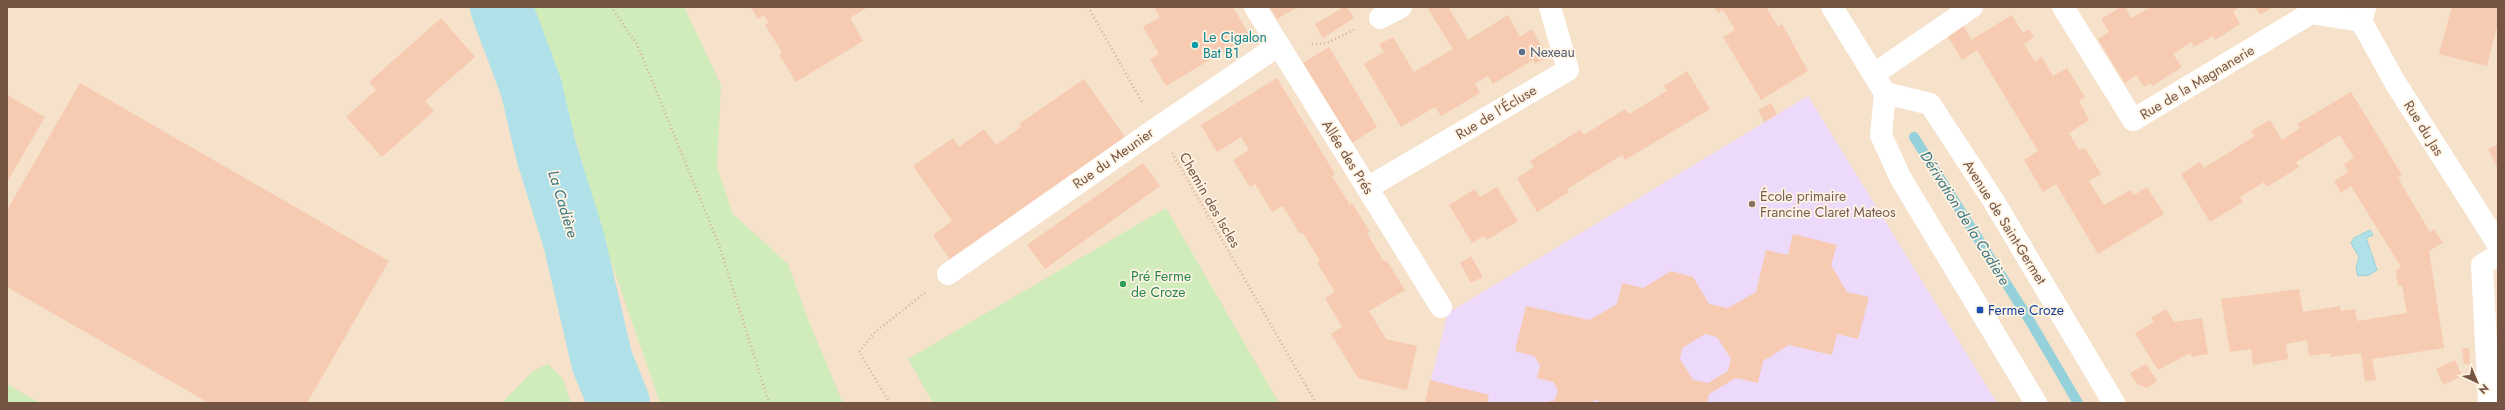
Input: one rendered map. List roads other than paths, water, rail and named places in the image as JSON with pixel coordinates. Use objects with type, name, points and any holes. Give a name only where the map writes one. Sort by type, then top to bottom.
[{"type":"street","name":"Allée des Prés","points":[[1255,7],[1441,307]]},
{"type":"street","points":[[1380,18],[1401,7]]},
{"type":"street","name":"Rue de l'Écluse","points":[[1367,188],[1568,70],[1550,7]]},
{"type":"street","points":[[1832,7],[1885,93],[1881,135],[1900,177],[2036,403]]},
{"type":"street","points":[[1874,74],[1972,7]]},
{"type":"street","name":"Rue de la Magnanerie","points":[[2062,7],[2133,120],[2311,13],[2363,14]]},
{"type":"street","name":"Rue du Jas","points":[[2363,14],[2396,84],[2498,244]]},
{"type":"street","name":"Rue du Meunier","points":[[948,274],[1279,45]]},
{"type":"street","name":"Avenue de Saint-Germet","points":[[1885,93],[1930,104],[1993,200],[2114,403]]},
{"type":"street","points":[[2489,403],[2482,265],[2498,255]]},
{"type":"water","points":[[2370,230],[2373,235],[2366,238],[2377,270],[2369,275],[2358,276],[2356,269],[2359,257],[2351,243],[2354,238]]},
{"type":"waterway","name":"La Cadière","points":[[501,7],[531,87],[546,151],[574,241],[602,361],[619,403]]},
{"type":"waterway","name":"Dérivation de la Cadière","points":[[1914,137],[2030,321],[2078,403]]},
{"type":"place","name":"Le Cigalon Bat B1","points":[[1195,45]]},
{"type":"place","name":"Nexeau","points":[[1522,52]]},
{"type":"place","name":"École primaire Francine Claret Mateos","points":[[1752,204]]},
{"type":"place","name":"Pré Ferme de Croze","points":[[1123,284]]},
{"type":"place","name":"Ferme Croze","points":[[1980,310]]}]
